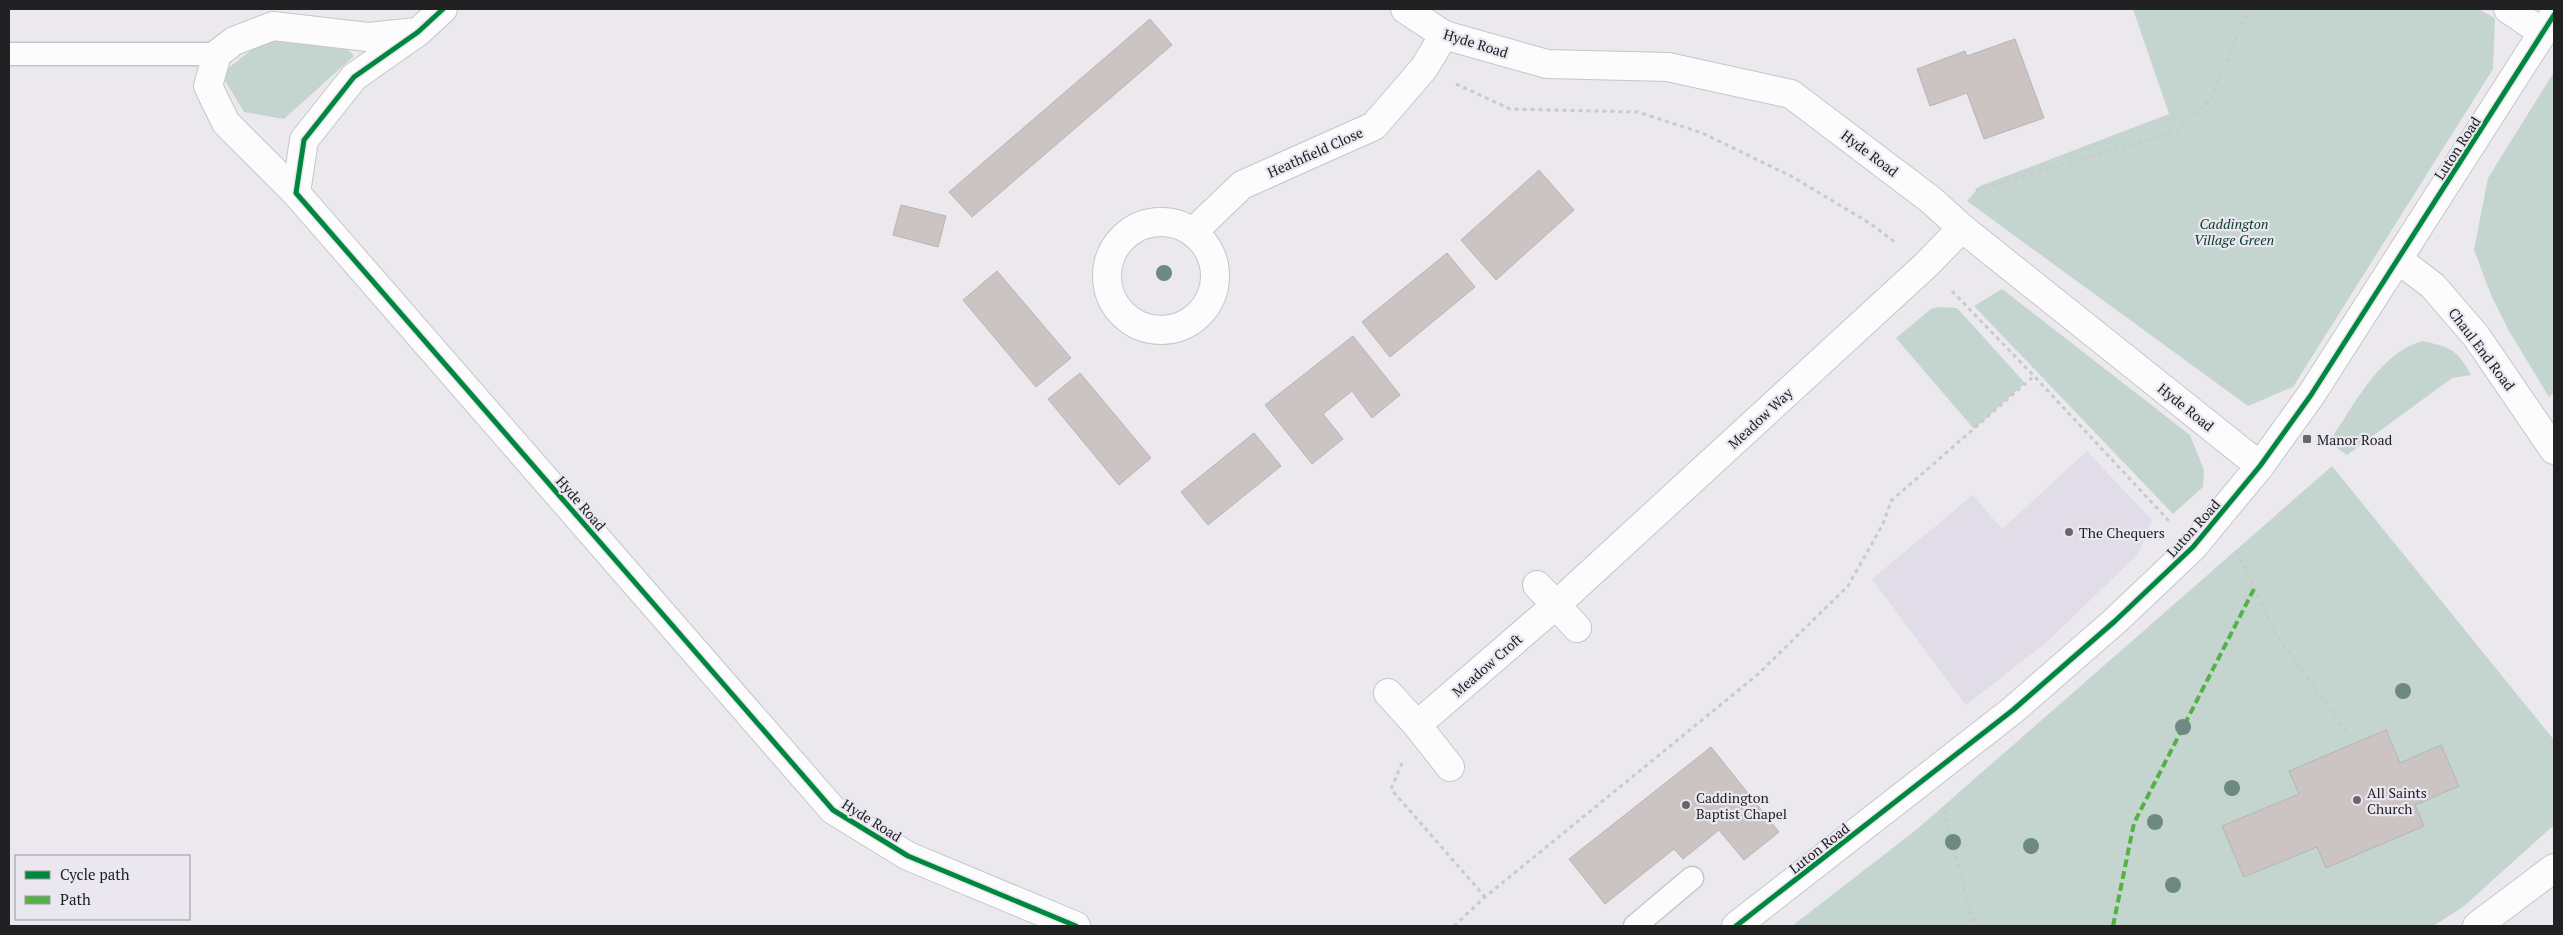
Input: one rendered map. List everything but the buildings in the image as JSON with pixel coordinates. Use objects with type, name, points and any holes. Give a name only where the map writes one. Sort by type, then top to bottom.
[{"type":"street","points":[[296,193],[304,140],[354,77],[418,32],[444,9]]},
{"type":"street","name":"Hyde Road","points":[[1405,9],[1444,35],[1547,64],[1668,67],[1792,94],[1931,200],[1962,228],[2260,466]]},
{"type":"street","points":[[2508,9],[2548,24]]},
{"type":"street","name":"Luton Road","points":[[1736,926],[1926,781],[2013,710],[2116,621],[2193,547],[2260,466],[2311,395],[2548,24]]},
{"type":"street","points":[[217,54],[234,41],[273,26],[368,37],[418,32]]},
{"type":"street","name":"Heathfield Close","points":[[1193,232],[1242,185],[1374,126],[1424,68],[1444,35]]},
{"type":"street","name":"Hyde Road","points":[[217,54],[208,86],[226,123],[296,193],[833,810],[908,856],[1076,926]]},
{"type":"street","name":"Meadow Way","points":[[1556,605],[1926,265],[1962,228]]},
{"type":"street","name":"Chaul End Road","points":[[2399,260],[2433,286],[2476,336],[2554,450]]},
{"type":"street","points":[[1537,585],[1578,628]]},
{"type":"street","name":"Meadow Croft","points":[[1417,725],[1556,605]]},
{"type":"street","points":[[1388,693],[1417,725],[1450,767]]},
{"type":"street","points":[[2477,926],[2554,868]]},
{"type":"lane","points":[[9,54],[217,54]]},
{"type":"lane","points":[[1635,926],[1692,878]]},
{"type":"path","points":[[1931,200],[1990,187],[2177,130],[2210,100],[2249,9]]},
{"type":"path","points":[[1424,68],[1510,109],[1638,112],[1702,133],[1791,176],[1871,224],[1926,265],[2034,376],[2193,547]]},
{"type":"path","points":[[1454,926],[1485,897],[1756,676],[1848,586],[1883,524],[1891,502],[2034,376]]},
{"type":"path","points":[[2217,520],[2243,561],[2276,634],[2349,736]]},
{"type":"path","points":[[1417,725],[1391,790],[1485,897]]},
{"type":"path","points":[[1926,781],[1947,815],[1971,914],[1979,926]]},
{"type":"shaded area","points":[[2087,451],[2152,520],[2138,554],[2047,642],[1966,705],[1872,579],[1973,495],[2002,529]]},
{"type":"green space","name":"Caddington Village Green","points":[[2133,9],[2478,9],[2495,18],[2493,69],[2293,387],[2248,406],[1967,201],[1980,186],[2169,114]]},
{"type":"green space","points":[[271,34],[342,43],[354,56],[284,119],[244,112],[221,74]]},
{"type":"green space","points":[[2554,72],[2554,392],[2549,397],[2509,331],[2491,295],[2474,250],[2488,178]]},
{"type":"green space","points":[[2002,289],[2190,435],[2204,470],[2203,487],[2173,514],[1974,306]]},
{"type":"green space","points":[[1938,307],[1957,308],[2025,383],[1974,429],[1896,338],[1931,309]]},
{"type":"green space","points":[[2422,341],[2452,350],[2457,354],[2471,375],[2452,378],[2347,455],[2329,442],[2368,383],[2380,369],[2392,357]]},
{"type":"green space","points":[[2332,466],[2554,740],[2554,825],[2463,907],[2433,926],[1792,926],[1916,830]]},
{"type":"marked path","points":[[2113,926],[2134,823],[2254,589]]},
{"type":"cycle path","points":[[443,9],[418,32],[354,77],[304,140],[296,193],[833,810],[908,856],[1076,926]]},
{"type":"cycle path","points":[[1736,926],[2013,710],[2115,621],[2193,547],[2260,466],[2311,395],[2554,15]]},
{"type":"place","name":"Manor Road","points":[[2307,439]]},
{"type":"place","name":"The Chequers","points":[[2069,532]]},
{"type":"place","name":"All Saints Church","points":[[2357,800]]},
{"type":"place","name":"Caddington Baptist Chapel","points":[[1686,805]]}]
